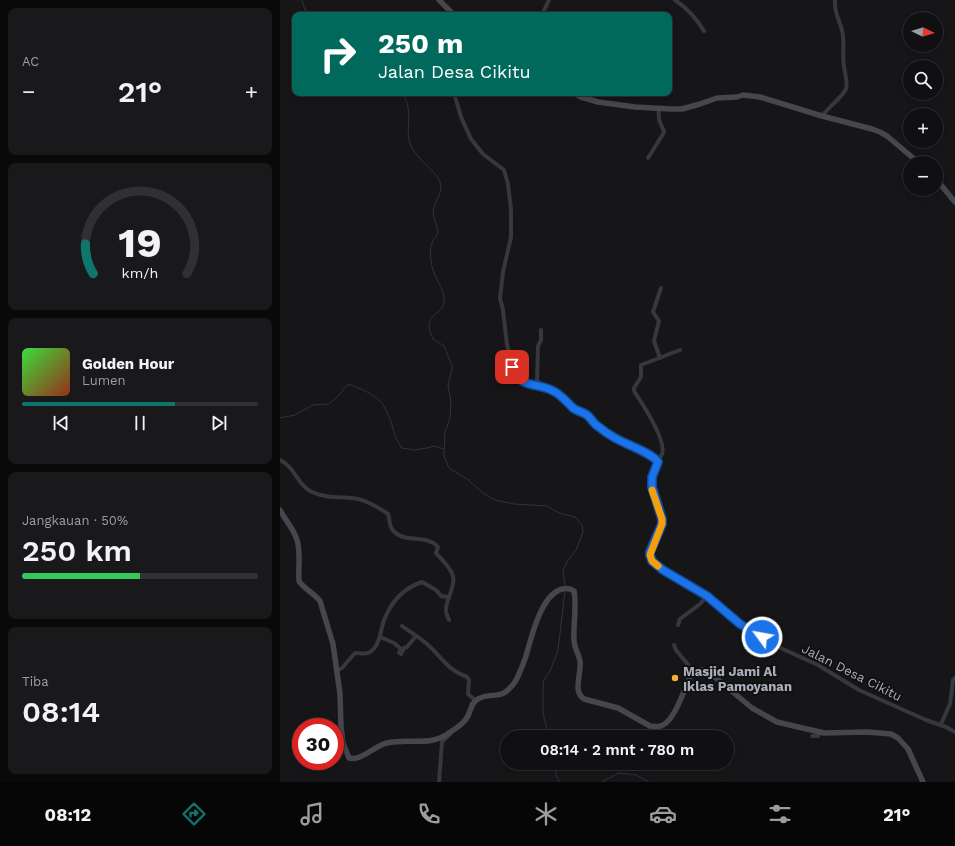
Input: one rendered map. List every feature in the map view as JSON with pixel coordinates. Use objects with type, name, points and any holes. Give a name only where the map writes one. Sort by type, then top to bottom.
[{"type":"main road","points":[[439,0],[451,12]]},
{"type":"main road","points":[[579,96],[598,102],[627,106],[682,109],[717,98],[749,95],[779,102],[880,132],[911,156]]},
{"type":"main road","points":[[943,187],[955,202]]},
{"type":"main road","points":[[280,510],[297,539],[299,553],[299,581],[302,586],[318,597],[333,644],[340,694],[343,743],[348,758],[355,759],[385,744],[396,742],[433,741],[442,738],[465,721],[475,700],[481,697],[502,694],[514,682],[524,661],[535,626],[548,599],[553,593],[569,588],[574,590],[575,598],[574,639],[580,661],[578,688],[582,698],[599,704],[618,708],[650,726],[662,726],[674,712],[691,675],[694,672],[702,670],[711,674],[752,708],[772,720],[786,725],[829,734],[878,732],[891,734],[898,738],[908,749],[923,782]]},
{"type":"street","points":[[543,12],[549,0]]},
{"type":"street","points":[[675,0],[688,11],[704,31]]},
{"type":"street","points":[[822,116],[828,107],[846,90],[847,85],[842,29],[836,14],[835,0]]},
{"type":"street","points":[[455,96],[461,117],[471,139],[483,154],[504,170],[509,192],[511,237],[503,272],[500,298],[507,345],[512,367],[518,378],[526,384],[553,391],[565,399],[573,408],[587,415],[593,423],[614,438],[647,454],[658,462],[662,452],[662,447],[655,423],[634,391],[634,388],[641,378],[641,365],[680,350]]},
{"type":"street","points":[[648,158],[664,131],[658,119],[659,108]]},
{"type":"street","points":[[660,358],[654,341],[659,321],[653,312],[661,288]]},
{"type":"street","points":[[540,387],[539,382],[537,381],[537,372],[538,346],[541,340],[541,330]]},
{"type":"street","points":[[280,460],[288,465],[308,490],[329,497],[352,498],[363,501],[388,514],[392,529],[402,538],[428,541],[435,544],[438,547],[436,553],[454,577],[446,611],[449,620]]},
{"type":"street","name":"Jalan Desa Cikitu","points":[[658,462],[652,477],[652,487],[662,519],[662,524],[650,552],[650,558],[652,561],[663,570],[707,596],[740,624],[774,645],[818,665],[859,690],[926,720],[940,724],[955,732]]},
{"type":"street","points":[[336,670],[342,668],[355,653],[368,653],[373,649],[380,637],[384,619],[395,601],[404,591],[417,583],[422,582],[436,590],[441,596],[449,597]]},
{"type":"street","points":[[678,625],[680,619],[700,604],[707,596]]},
{"type":"street","points":[[402,626],[427,644],[449,667],[460,675],[467,677],[469,680],[468,694],[475,700]]},
{"type":"street","points":[[398,646],[416,636]]},
{"type":"street","points":[[380,637],[401,648],[400,654],[404,648],[404,643]]},
{"type":"street","points":[[674,645],[676,650],[694,672]]},
{"type":"street","points":[[940,724],[950,704],[953,680],[955,678]]},
{"type":"street","points":[[439,782],[438,776],[442,742],[451,732]]},
{"type":"street","points":[[812,736],[818,736],[819,733]]},
{"type":"waterway","points":[[302,0],[305,10],[309,12]]},
{"type":"waterway","points":[[403,96],[407,104],[409,116],[408,134],[411,146],[419,158],[434,172],[441,186],[440,194],[433,208],[438,233],[433,241],[430,254],[434,272],[443,291],[444,302],[443,307],[433,316],[429,324],[433,339],[444,346],[452,366],[448,385],[451,402],[450,418],[445,432],[444,456],[449,468],[467,479],[483,493],[495,500],[514,504],[547,506],[559,513],[575,517],[582,525],[583,532],[576,550],[567,562],[563,571],[565,586]]},
{"type":"waterway","points":[[280,418],[295,415],[313,405],[329,404],[349,384],[372,394],[377,398],[385,408],[396,437],[402,448],[415,450],[434,446],[444,449]]},
{"type":"waterway","points":[[548,730],[543,713],[543,686],[544,680],[551,669],[558,650],[565,591]]},
{"type":"waterway","points":[[556,770],[556,775],[560,782]]},
{"type":"waterway","points":[[601,782],[619,773],[636,775],[649,782]]},
{"type":"slow traffic","points":[[652,490],[662,519],[660,530],[651,549],[650,555],[652,561],[658,566]]},
{"type":"place","name":"Masjid Jami Al Iklas Pamoyanan","points":[[675,678]]},
{"type":"route","points":[[512,367],[515,374],[521,381],[526,384],[553,391],[565,399],[573,408],[587,415],[593,423],[614,438],[647,454],[658,462],[651,482],[653,493],[662,519],[662,524],[650,552],[650,558],[663,570],[707,596],[740,624],[762,637]]}]
